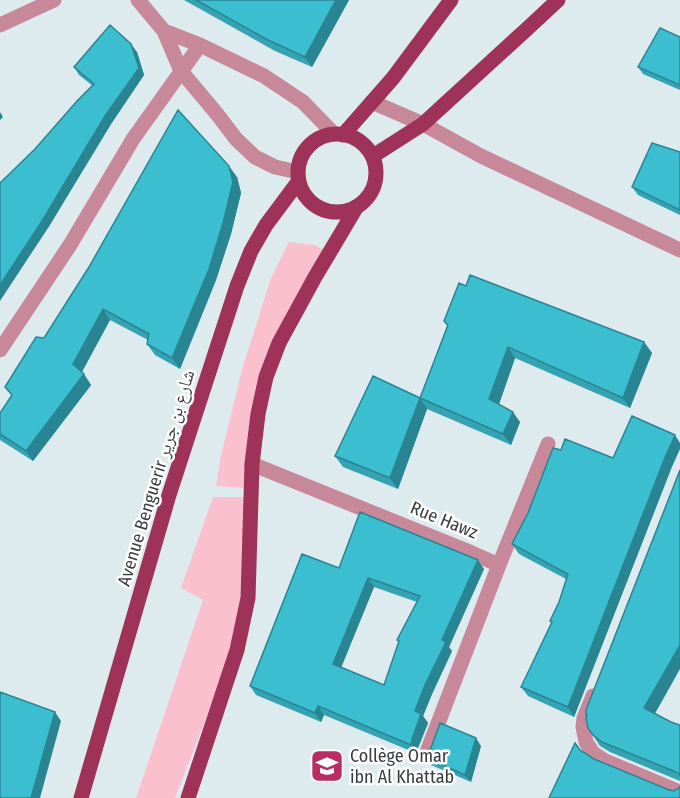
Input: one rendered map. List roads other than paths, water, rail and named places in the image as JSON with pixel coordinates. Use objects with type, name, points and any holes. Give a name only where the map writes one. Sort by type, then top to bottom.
[{"type":"main road","points":[[338,134],[372,102],[393,78],[451,0]]},
{"type":"main road","points":[[373,156],[423,124],[558,0]]},
{"type":"main road","points":[[338,134],[356,138],[366,145],[373,156],[377,167],[377,180],[366,201],[356,208],[336,213],[326,211],[316,207],[302,192],[298,177],[299,161],[304,151],[322,136],[338,134]]},
{"type":"main road","name":"Avenue Benguerir شارع بن جرير","points":[[81,798],[169,495],[237,286],[250,251],[298,177]]},
{"type":"main road","points":[[188,798],[237,650],[248,598],[252,464],[258,414],[266,377],[279,343],[356,208]]},
{"type":"street","points":[[0,25],[54,0]]},
{"type":"street","points":[[138,0],[164,31],[181,71],[236,139],[255,157],[298,177]]},
{"type":"street","points":[[164,31],[200,45],[264,76],[303,102],[338,134]]},
{"type":"street","points":[[0,350],[70,245],[133,139],[200,45]]},
{"type":"street","points":[[372,102],[423,124],[481,156],[680,250]]},
{"type":"street","points":[[427,752],[548,444]]},
{"type":"street","name":"Rue Hawz","points":[[252,464],[472,552],[499,565]]},
{"type":"street","points":[[597,686],[584,718],[583,727],[586,742],[593,753],[680,792]]},
{"type":"place","name":"Collège Omar ibn Al Khattab","points":[[327,766]]}]
